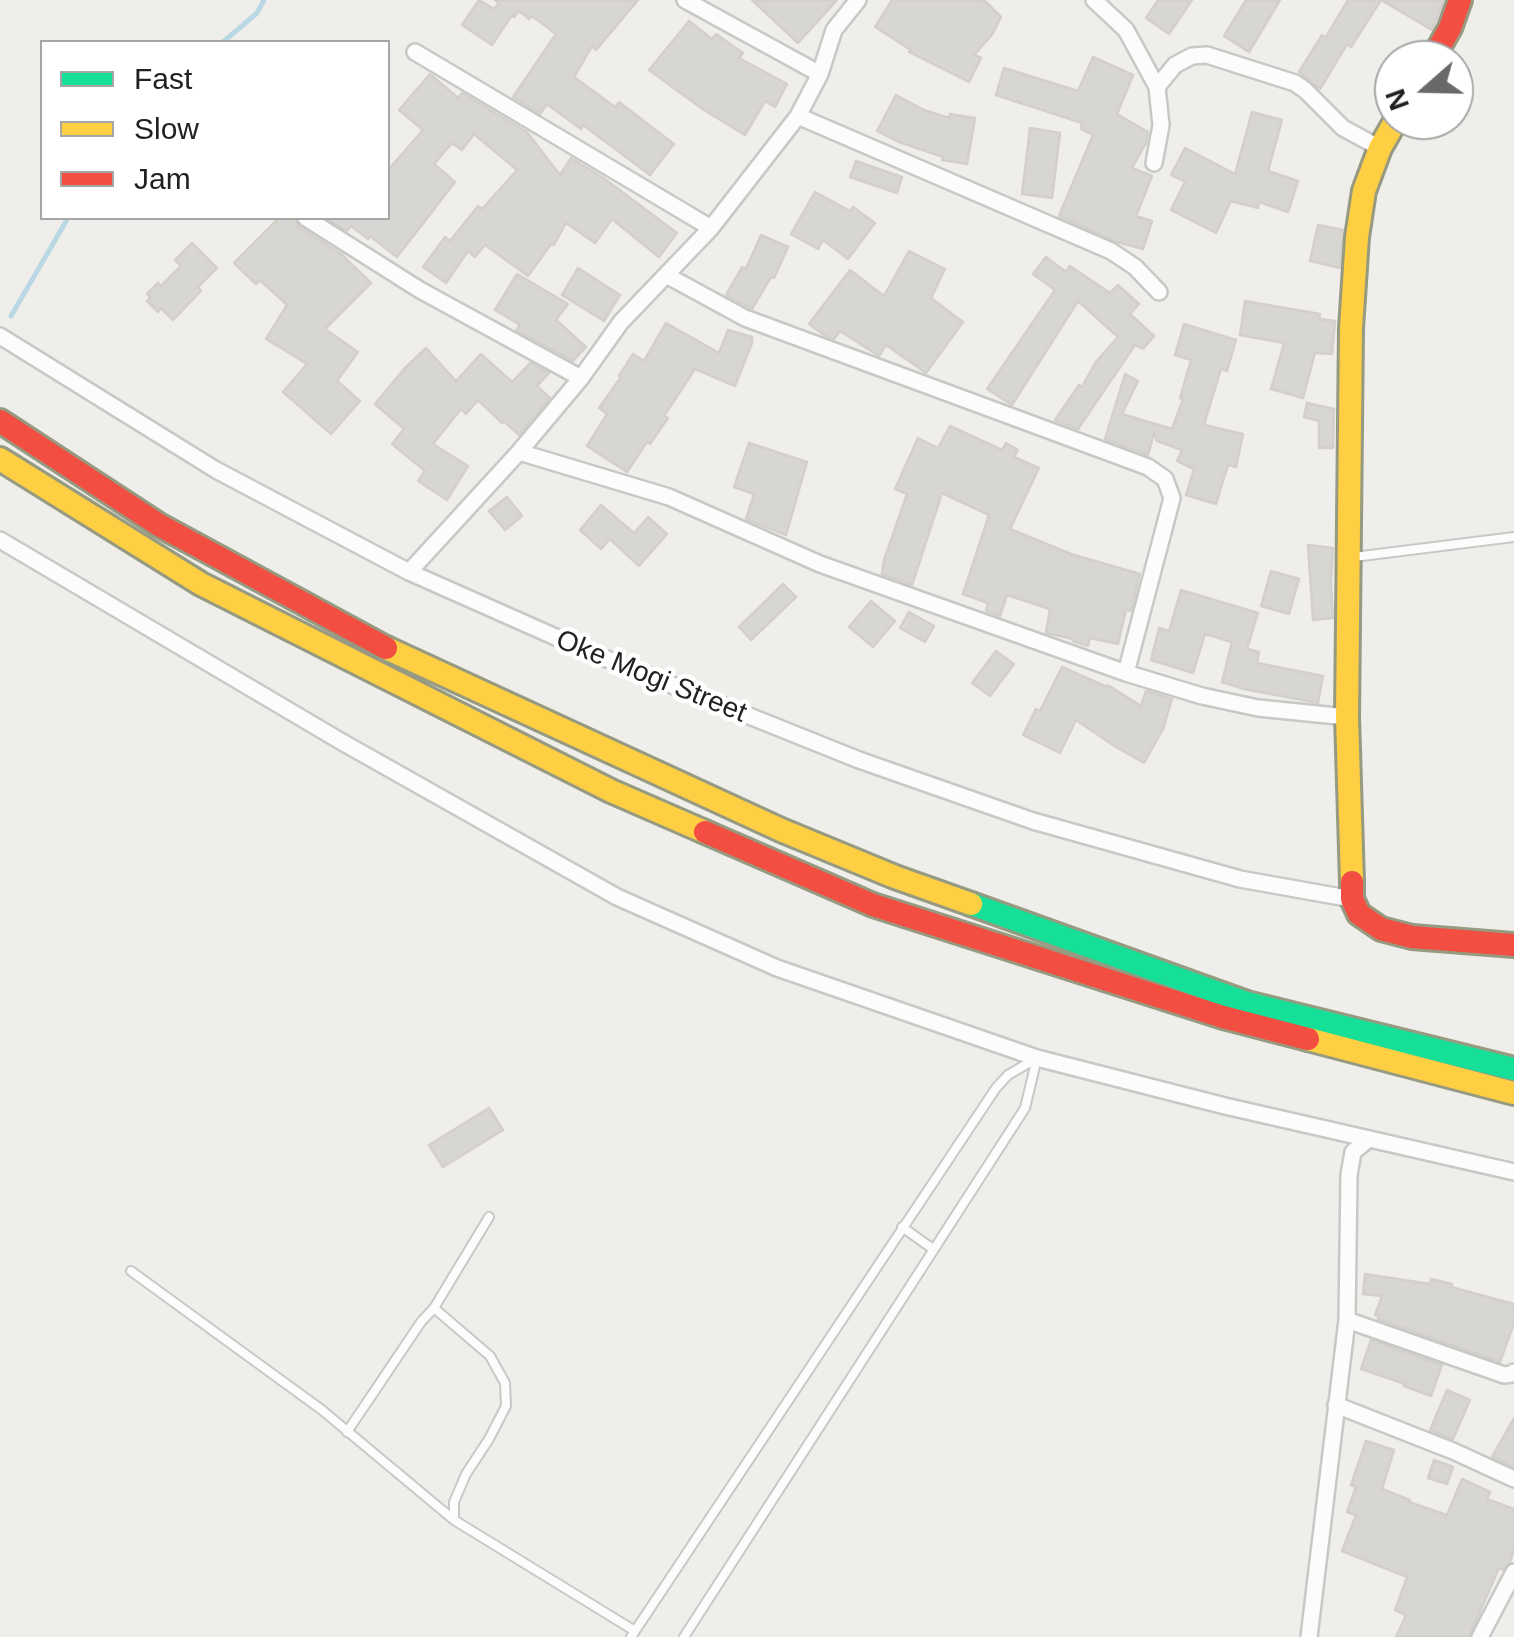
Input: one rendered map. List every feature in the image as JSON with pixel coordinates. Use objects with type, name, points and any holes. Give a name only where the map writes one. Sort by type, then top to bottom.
[{"type":"main road","points":[[1443,40],[1460,0]]},
{"type":"main road","points":[[1385,140],[1364,191],[1357,236],[1348,386],[1347,717],[1352,899],[1359,914],[1381,928],[1412,937],[1514,945]]},
{"type":"main road","points":[[0,421],[159,525],[401,656],[798,837],[894,877],[1247,1003],[1503,1066]]},
{"type":"main road","points":[[0,459],[200,584],[611,791],[873,904],[1223,1017],[1514,1093]]},
{"type":"street","points":[[685,0],[820,74]]},
{"type":"street","points":[[410,572],[519,452],[581,378],[621,322],[711,228],[798,116],[820,74],[834,30],[858,0]]},
{"type":"street","points":[[1094,0],[1126,30],[1157,87],[1161,125],[1154,162]]},
{"type":"street","points":[[415,52],[711,228]]},
{"type":"street","points":[[1157,87],[1175,65],[1192,56],[1207,55],[1295,83],[1343,128],[1380,148]]},
{"type":"street","points":[[798,116],[1111,251],[1135,267],[1159,292]]},
{"type":"street","points":[[309,220],[420,290],[581,378]]},
{"type":"street","points":[[666,275],[745,318],[1148,467],[1165,479],[1172,498],[1126,672]]},
{"type":"street","name":"Oke Mogi Street","points":[[0,336],[216,470],[410,572],[689,694],[859,760],[1033,820],[1240,878],[1352,899]]},
{"type":"street","points":[[519,452],[669,497],[820,564],[1126,672],[1202,696],[1258,708],[1347,717]]},
{"type":"street","points":[[0,540],[342,742],[617,897],[776,968],[1037,1058],[1514,1172]]},
{"type":"street","points":[[1308,1637],[1347,1320],[1349,1176],[1354,1152],[1369,1139]]},
{"type":"street","points":[[1347,1320],[1504,1375],[1514,1372]]},
{"type":"street","points":[[1336,1405],[1453,1450],[1514,1479]]},
{"type":"street","points":[[1480,1637],[1514,1572]]},
{"type":"street","points":[[1496,1608],[1514,1616]]},
{"type":"lane","points":[[1349,558],[1514,536]]},
{"type":"lane","points":[[131,1270],[313,1403],[454,1520],[633,1634],[996,1088],[1008,1075],[1037,1058]]},
{"type":"lane","points":[[684,1637],[1025,1108],[1037,1058]]},
{"type":"lane","points":[[347,1432],[434,1308],[489,1217]]},
{"type":"lane","points":[[902,1227],[934,1249]]},
{"type":"lane","points":[[434,1308],[490,1356],[505,1383],[506,1406],[466,1474],[454,1502],[454,1520]]},
{"type":"building","points":[[479,0],[494,9],[499,3],[495,0],[638,0],[596,50],[592,46],[574,77],[615,107],[619,102],[674,144],[650,175],[583,125],[581,129],[547,104],[540,114],[513,97],[556,34],[519,11],[492,45],[462,25]]},
{"type":"building","points":[[752,0],[837,0],[798,43]]},
{"type":"building","points":[[892,0],[984,0],[1001,17],[992,35],[974,55],[981,58],[969,82],[909,52],[875,27]]},
{"type":"building","points":[[1158,0],[1192,0],[1169,34],[1146,18]]},
{"type":"building","points":[[1246,0],[1280,0],[1249,52],[1224,36]]},
{"type":"building","points":[[1348,0],[1381,0],[1351,47],[1347,44],[1320,89],[1299,72]]},
{"type":"building","points":[[1381,0],[1444,0],[1432,30]]},
{"type":"building","points":[[689,21],[712,39],[716,34],[743,53],[739,58],[787,84],[775,107],[765,101],[745,135],[649,70]]},
{"type":"building","points":[[1093,57],[1133,75],[1117,114],[1148,132],[1132,168],[1152,176],[1136,216],[1152,221],[1143,249],[1059,216],[1093,135],[1081,129],[1082,123],[996,95],[1004,68],[1078,91]]},
{"type":"building","points":[[430,74],[458,98],[462,93],[527,132],[560,175],[571,158],[677,233],[659,257],[612,219],[595,243],[566,223],[554,245],[528,276],[485,245],[475,257],[468,251],[446,283],[423,267],[445,237],[450,241],[478,206],[482,209],[517,170],[474,134],[462,150],[452,143],[434,164],[455,182],[397,257],[370,236],[368,239],[351,226],[347,231],[329,220],[390,220],[390,168],[423,130],[399,110]]},
{"type":"building","points":[[896,95],[949,118],[950,114],[975,118],[967,164],[942,160],[943,157],[877,131]]},
{"type":"building","points":[[1252,112],[1282,120],[1268,171],[1298,181],[1288,212],[1259,202],[1258,208],[1231,201],[1216,233],[1171,210],[1185,182],[1171,175],[1185,148],[1235,174]]},
{"type":"building","points":[[1030,128],[1060,133],[1052,198],[1022,194]]},
{"type":"building","points":[[856,161],[902,177],[897,193],[850,177]]},
{"type":"building","points":[[815,192],[850,211],[853,207],[875,223],[848,259],[823,240],[818,249],[791,234]]},
{"type":"building","points":[[277,220],[296,220],[299,227],[341,254],[371,283],[325,329],[358,352],[337,381],[360,401],[331,434],[283,392],[307,364],[266,339],[287,305],[234,263]]},
{"type":"building","points":[[1318,225],[1343,230],[1340,268],[1310,261]]},
{"type":"building","points":[[761,235],[788,247],[774,278],[771,277],[752,309],[726,295],[742,267],[746,269]]},
{"type":"building","points":[[192,243],[217,268],[173,320],[147,301],[151,297],[147,294],[181,266],[175,260]]},
{"type":"building","points":[[909,251],[945,269],[931,298],[963,322],[926,373],[886,345],[879,356],[840,331],[834,339],[809,324],[850,270],[884,296]]},
{"type":"building","points":[[1046,257],[1066,272],[1070,266],[1110,293],[1118,285],[1139,304],[1130,314],[1154,336],[1143,349],[1135,345],[1078,429],[1055,420],[1118,337],[1078,301],[1012,405],[987,389],[1055,290],[1033,274]]},
{"type":"building","points":[[578,268],[620,295],[604,321],[562,295]]},
{"type":"building","points":[[517,274],[568,304],[556,320],[586,347],[573,361],[516,330],[520,325],[495,310]]},
{"type":"building","points":[[1245,301],[1320,314],[1319,319],[1335,321],[1332,354],[1315,353],[1303,398],[1271,389],[1284,343],[1240,335]]},
{"type":"building","points":[[666,323],[719,353],[728,330],[752,337],[752,343],[735,386],[695,369],[664,416],[668,418],[627,472],[587,446],[607,414],[599,408],[633,354],[644,361]]},
{"type":"building","points":[[1184,324],[1236,340],[1227,371],[1221,369],[1204,425],[1243,434],[1236,467],[1228,465],[1216,504],[1186,495],[1194,469],[1177,461],[1182,450],[1157,441],[1154,433],[1148,455],[1105,439],[1125,374],[1138,381],[1122,414],[1172,429],[1191,360],[1175,355]]},
{"type":"building","points":[[426,348],[456,381],[481,354],[512,382],[530,363],[549,373],[537,386],[550,398],[519,435],[478,400],[466,414],[461,409],[433,444],[468,466],[447,500],[418,481],[425,471],[392,444],[404,429],[375,404]]},
{"type":"building","points":[[1307,403],[1334,409],[1333,448],[1319,448],[1319,421],[1304,417]]},
{"type":"building","points":[[950,426],[1002,450],[1006,443],[1018,450],[1014,457],[1039,468],[1010,529],[1071,554],[1140,574],[1118,644],[1090,638],[1088,646],[1046,633],[1050,609],[1007,595],[1000,616],[986,611],[988,603],[963,594],[989,515],[942,493],[912,585],[882,574],[907,494],[895,489],[918,438],[938,448]]},
{"type":"building","points":[[749,443],[807,462],[786,535],[746,519],[754,494],[734,487]]},
{"type":"building","points":[[507,497],[522,516],[505,530],[489,511]]},
{"type":"building","points":[[601,505],[634,533],[648,517],[667,534],[639,566],[610,539],[601,549],[580,530]]},
{"type":"building","points":[[1308,545],[1333,548],[1333,618],[1313,620]]},
{"type":"building","points":[[1271,571],[1299,579],[1289,614],[1261,606]]},
{"type":"building","points":[[783,584],[796,597],[751,640],[739,627]]},
{"type":"building","points":[[1181,590],[1258,613],[1247,649],[1259,652],[1257,663],[1323,676],[1318,703],[1222,682],[1232,642],[1205,634],[1193,673],[1151,660],[1159,628],[1169,631]]},
{"type":"building","points":[[871,601],[895,621],[873,647],[849,627]]},
{"type":"building","points":[[909,612],[934,626],[925,642],[900,628]]},
{"type":"building","points":[[996,651],[1014,664],[990,696],[972,683]]},
{"type":"building","points":[[1062,667],[1108,685],[1141,706],[1146,691],[1172,699],[1163,729],[1144,763],[1076,720],[1060,753],[1023,735]]},
{"type":"building","points":[[489,1108],[503,1130],[443,1167],[429,1145]]},
{"type":"building","points":[[1365,1274],[1430,1284],[1431,1279],[1514,1304],[1514,1323],[1500,1362],[1378,1319],[1375,1315],[1382,1296],[1363,1294]]},
{"type":"building","points":[[1371,1340],[1442,1365],[1431,1396],[1361,1369]]},
{"type":"building","points":[[1447,1390],[1470,1400],[1453,1439],[1430,1430]]},
{"type":"building","points":[[1514,1418],[1514,1467],[1492,1457]]},
{"type":"building","points":[[1366,1441],[1394,1450],[1382,1489],[1409,1502],[1447,1515],[1462,1479],[1490,1492],[1487,1499],[1514,1509],[1514,1550],[1510,1562],[1503,1570],[1499,1568],[1469,1637],[1396,1637],[1406,1615],[1395,1610],[1407,1577],[1342,1551],[1356,1515],[1347,1512],[1356,1487],[1351,1485]]},
{"type":"building","points":[[1434,1460],[1453,1467],[1447,1484],[1428,1478]]},
{"type":"waterway","points":[[225,40],[257,13],[264,0]]},
{"type":"waterway","points":[[11,316],[67,220]]},
{"type":"traffic: fast","points":[[971,904],[1247,1003],[1514,1069]]},
{"type":"traffic: slow","points":[[1352,882],[1347,717],[1351,328],[1364,191],[1385,140]]},
{"type":"traffic: slow","points":[[0,459],[201,584],[611,791],[705,832]]},
{"type":"traffic: slow","points":[[386,648],[781,830],[971,904]]},
{"type":"traffic: slow","points":[[1308,1039],[1514,1093]]},
{"type":"traffic: jam","points":[[1443,40],[1460,0]]},
{"type":"traffic: jam","points":[[0,421],[159,525],[386,648]]},
{"type":"traffic: jam","points":[[705,832],[873,905],[1223,1017],[1308,1039]]},
{"type":"traffic: jam","points":[[1352,882],[1352,899],[1359,914],[1381,929],[1412,937],[1514,945]]}]
